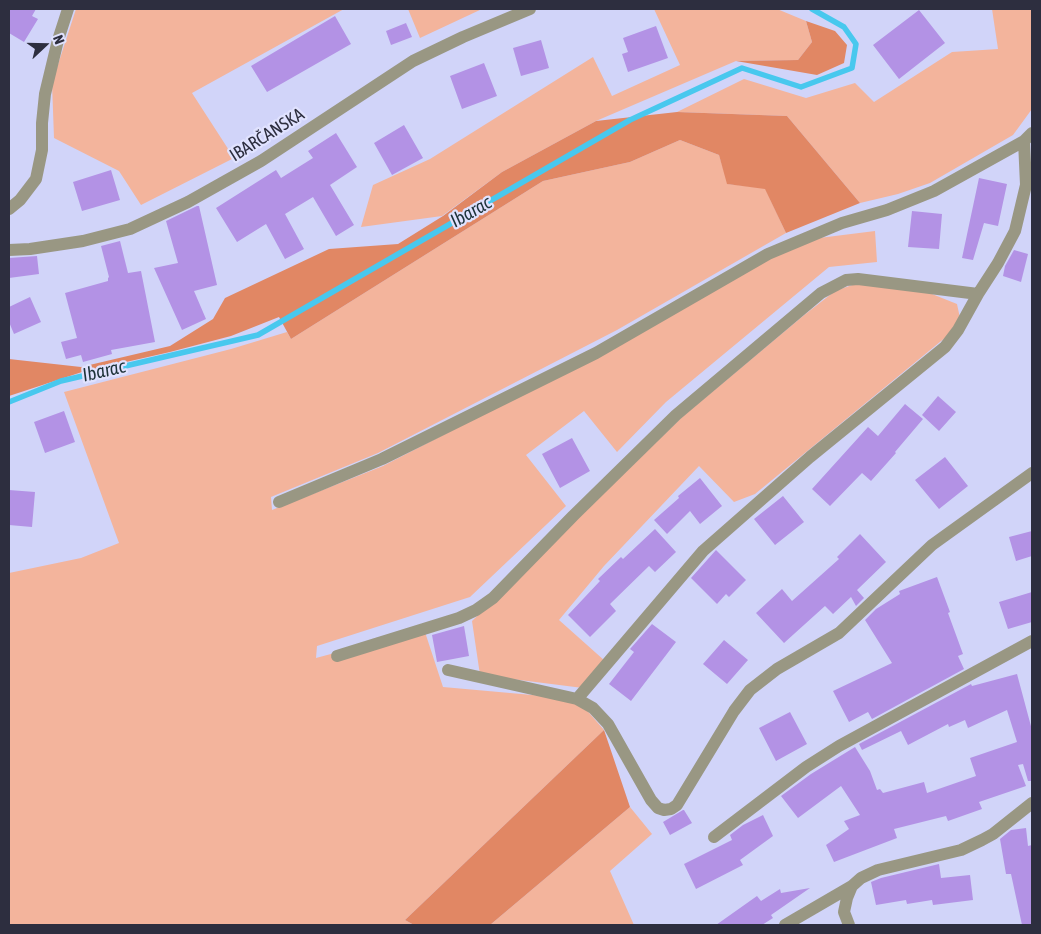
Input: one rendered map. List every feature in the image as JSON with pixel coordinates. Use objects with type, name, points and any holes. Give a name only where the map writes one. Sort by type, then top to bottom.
[{"type":"street","points":[[9,209],[20,200],[36,179],[42,150],[45,94],[58,40],[68,9]]},
{"type":"street","name":"IBARČANSKA","points":[[9,250],[30,249],[83,241],[130,229],[188,202],[261,161],[413,61],[463,37],[530,9]]},
{"type":"street","points":[[577,698],[702,551],[810,457],[946,346],[958,330],[1015,231],[1026,186],[1028,137]]},
{"type":"street","points":[[279,502],[382,460],[596,352],[768,254],[842,223],[887,210],[934,190],[1028,137]]},
{"type":"street","points":[[337,656],[459,618],[476,610],[493,598],[676,415],[827,289],[846,280],[858,279],[978,294]]},
{"type":"street","points":[[448,670],[577,698],[593,708],[608,724],[651,800],[658,808],[671,810],[678,805],[734,711],[750,690],[777,669],[840,633],[932,545],[1032,473]]},
{"type":"street","points":[[714,837],[806,767],[839,746],[1032,641]]},
{"type":"street","points":[[785,925],[852,886],[861,878],[878,870],[961,850],[982,840],[994,834],[1032,803]]},
{"type":"street","points":[[849,925],[844,912],[852,886]]},
{"type":"shaded area","points":[[76,9],[344,9],[192,93],[234,158],[141,205],[119,171],[54,138],[52,83]]},
{"type":"shaded area","points":[[408,9],[482,9],[420,38]]},
{"type":"shaded area","points":[[654,9],[777,9],[806,21],[812,42],[798,60],[736,61],[596,121],[502,172],[442,216],[361,227],[373,185],[430,159],[593,57],[612,96],[680,65]]},
{"type":"shaded area","points":[[992,9],[1032,9],[1032,109],[1013,135],[930,183],[898,194],[860,203],[787,116],[677,112],[744,79],[806,98],[855,83],[874,102],[952,52],[998,49]]},
{"type":"shaded area","points":[[806,21],[835,31],[847,45],[844,63],[817,75],[736,61],[798,60],[812,42]]},
{"type":"shaded area","points":[[677,112],[787,116],[860,203],[786,233],[765,189],[727,184],[719,155],[680,140],[630,162],[543,181],[291,339],[279,317],[231,336],[82,372],[9,396],[9,359],[81,367],[170,346],[213,319],[225,298],[329,249],[398,244],[443,216],[502,172],[596,121]]},
{"type":"shaded area","points":[[680,140],[719,155],[728,184],[765,188],[786,233],[617,330],[378,453],[271,497],[272,510],[383,466],[621,343],[803,240],[875,231],[877,262],[829,267],[666,402],[617,452],[584,411],[526,455],[566,506],[470,597],[317,646],[316,658],[424,629],[443,687],[577,699],[604,730],[405,920],[414,925],[9,925],[9,573],[81,558],[119,543],[64,392],[231,349],[287,332],[291,339],[543,181],[630,162]]},
{"type":"shaded area","points":[[855,284],[922,290],[957,304],[960,318],[946,337],[755,494],[734,502],[699,466],[604,566],[559,620],[605,661],[583,688],[480,675],[472,621],[682,417],[835,291]]},
{"type":"shaded area","points":[[604,730],[630,807],[490,925],[414,925],[405,920]]},
{"type":"shaded area","points":[[630,807],[652,834],[610,871],[634,925],[490,925]]},
{"type":"building","points":[[9,9],[36,9],[32,16],[38,19],[24,42],[9,33]]},
{"type":"building","points":[[919,10],[945,43],[899,79],[873,45]]},
{"type":"building","points":[[335,16],[351,44],[267,92],[251,66]]},
{"type":"building","points":[[406,23],[412,37],[391,45],[386,31]]},
{"type":"building","points":[[656,26],[668,58],[628,72],[622,54],[628,52],[623,38]]},
{"type":"building","points":[[541,40],[549,68],[521,76],[513,48]]},
{"type":"building","points":[[484,63],[497,96],[462,109],[450,76]]},
{"type":"building","points":[[404,125],[423,158],[392,175],[374,143]]},
{"type":"building","points":[[336,133],[357,167],[330,185],[354,225],[336,236],[313,197],[285,214],[304,249],[285,259],[266,224],[237,242],[216,208],[276,170],[281,178],[313,158],[308,151]]},
{"type":"building","points":[[111,170],[120,200],[82,211],[73,182]]},
{"type":"building","points":[[979,178],[1007,184],[998,226],[984,223],[973,260],[962,258]]},
{"type":"building","points":[[199,206],[217,285],[194,291],[206,319],[182,330],[154,268],[178,263],[166,221]]},
{"type":"building","points":[[912,211],[942,214],[939,249],[908,247]]},
{"type":"building","points":[[120,241],[128,273],[141,271],[155,342],[111,350],[112,354],[83,362],[81,355],[66,359],[61,342],[77,338],[65,293],[108,281],[109,277],[101,246]]},
{"type":"building","points":[[1014,250],[1028,254],[1021,282],[1003,276],[1005,266]]},
{"type":"building","points":[[37,256],[39,274],[9,278],[9,258]]},
{"type":"building","points":[[30,297],[41,322],[14,334],[9,322],[9,307]]},
{"type":"building","points":[[938,396],[956,412],[939,431],[922,415]]},
{"type":"building","points":[[905,404],[923,419],[871,481],[862,473],[830,506],[812,489],[868,427],[878,436]]},
{"type":"building","points":[[64,411],[75,442],[45,453],[34,422]]},
{"type":"building","points":[[572,438],[590,471],[560,488],[542,454]]},
{"type":"building","points":[[945,457],[968,486],[939,509],[915,480]]},
{"type":"building","points":[[700,478],[722,506],[700,524],[690,511],[667,534],[654,520],[679,498],[678,496]]},
{"type":"building","points":[[9,490],[35,492],[32,527],[9,525]]},
{"type":"building","points":[[783,496],[804,522],[775,545],[754,519]]},
{"type":"building","points":[[655,529],[676,552],[655,572],[649,566],[610,604],[616,611],[590,637],[568,615],[600,581],[598,579]]},
{"type":"building","points":[[1032,531],[1032,556],[1016,561],[1009,537]]},
{"type":"building","points":[[860,534],[886,562],[857,590],[864,598],[856,606],[851,597],[833,614],[825,606],[784,643],[756,613],[782,589],[792,601],[839,559],[837,557]]},
{"type":"building","points":[[716,550],[746,580],[729,597],[726,594],[717,604],[691,578]]},
{"type":"building","points":[[937,577],[963,654],[958,656],[964,669],[872,719],[868,712],[849,722],[833,691],[892,663],[865,620],[876,609],[900,594],[899,591]]},
{"type":"building","points":[[1032,592],[1032,622],[1008,629],[999,602]]},
{"type":"building","points":[[652,624],[676,642],[631,701],[609,684],[634,652],[630,649]]},
{"type":"building","points":[[464,626],[469,656],[437,662],[432,635]]},
{"type":"building","points":[[724,640],[748,660],[727,684],[703,664]]},
{"type":"building","points":[[1017,674],[1032,730],[1032,781],[1028,781],[1023,764],[1018,765],[1026,786],[979,802],[982,809],[948,821],[946,816],[894,829],[897,838],[834,862],[826,845],[849,829],[844,821],[860,815],[841,786],[798,818],[781,796],[811,774],[855,747],[870,771],[877,790],[880,789],[883,793],[924,782],[927,793],[976,776],[970,758],[1017,742],[1007,710],[968,728],[965,720],[949,727],[948,724],[908,745],[901,731],[862,750],[859,744],[971,684],[972,686]]},
{"type":"building","points":[[790,712],[807,744],[776,761],[759,728]]},
{"type":"building","points":[[683,810],[692,823],[670,835],[663,822]]},
{"type":"building","points":[[763,815],[773,836],[740,860],[743,865],[696,889],[684,864],[732,840],[730,835],[743,825]]},
{"type":"building","points":[[1026,828],[1028,846],[1032,845],[1032,925],[1022,925],[1011,874],[1006,874],[1000,839],[1011,830]]},
{"type":"building","points":[[939,864],[941,878],[970,875],[973,900],[933,905],[932,900],[907,904],[906,900],[876,905],[871,882]]},
{"type":"building","points":[[810,888],[771,915],[773,918],[762,925],[716,925],[757,896],[761,901],[780,889],[781,893]]},
{"type":"waterway","name":"Ibarac","points":[[9,402],[61,381],[258,335],[630,120],[742,68],[801,87],[852,68],[856,44],[844,27],[812,9]]}]
